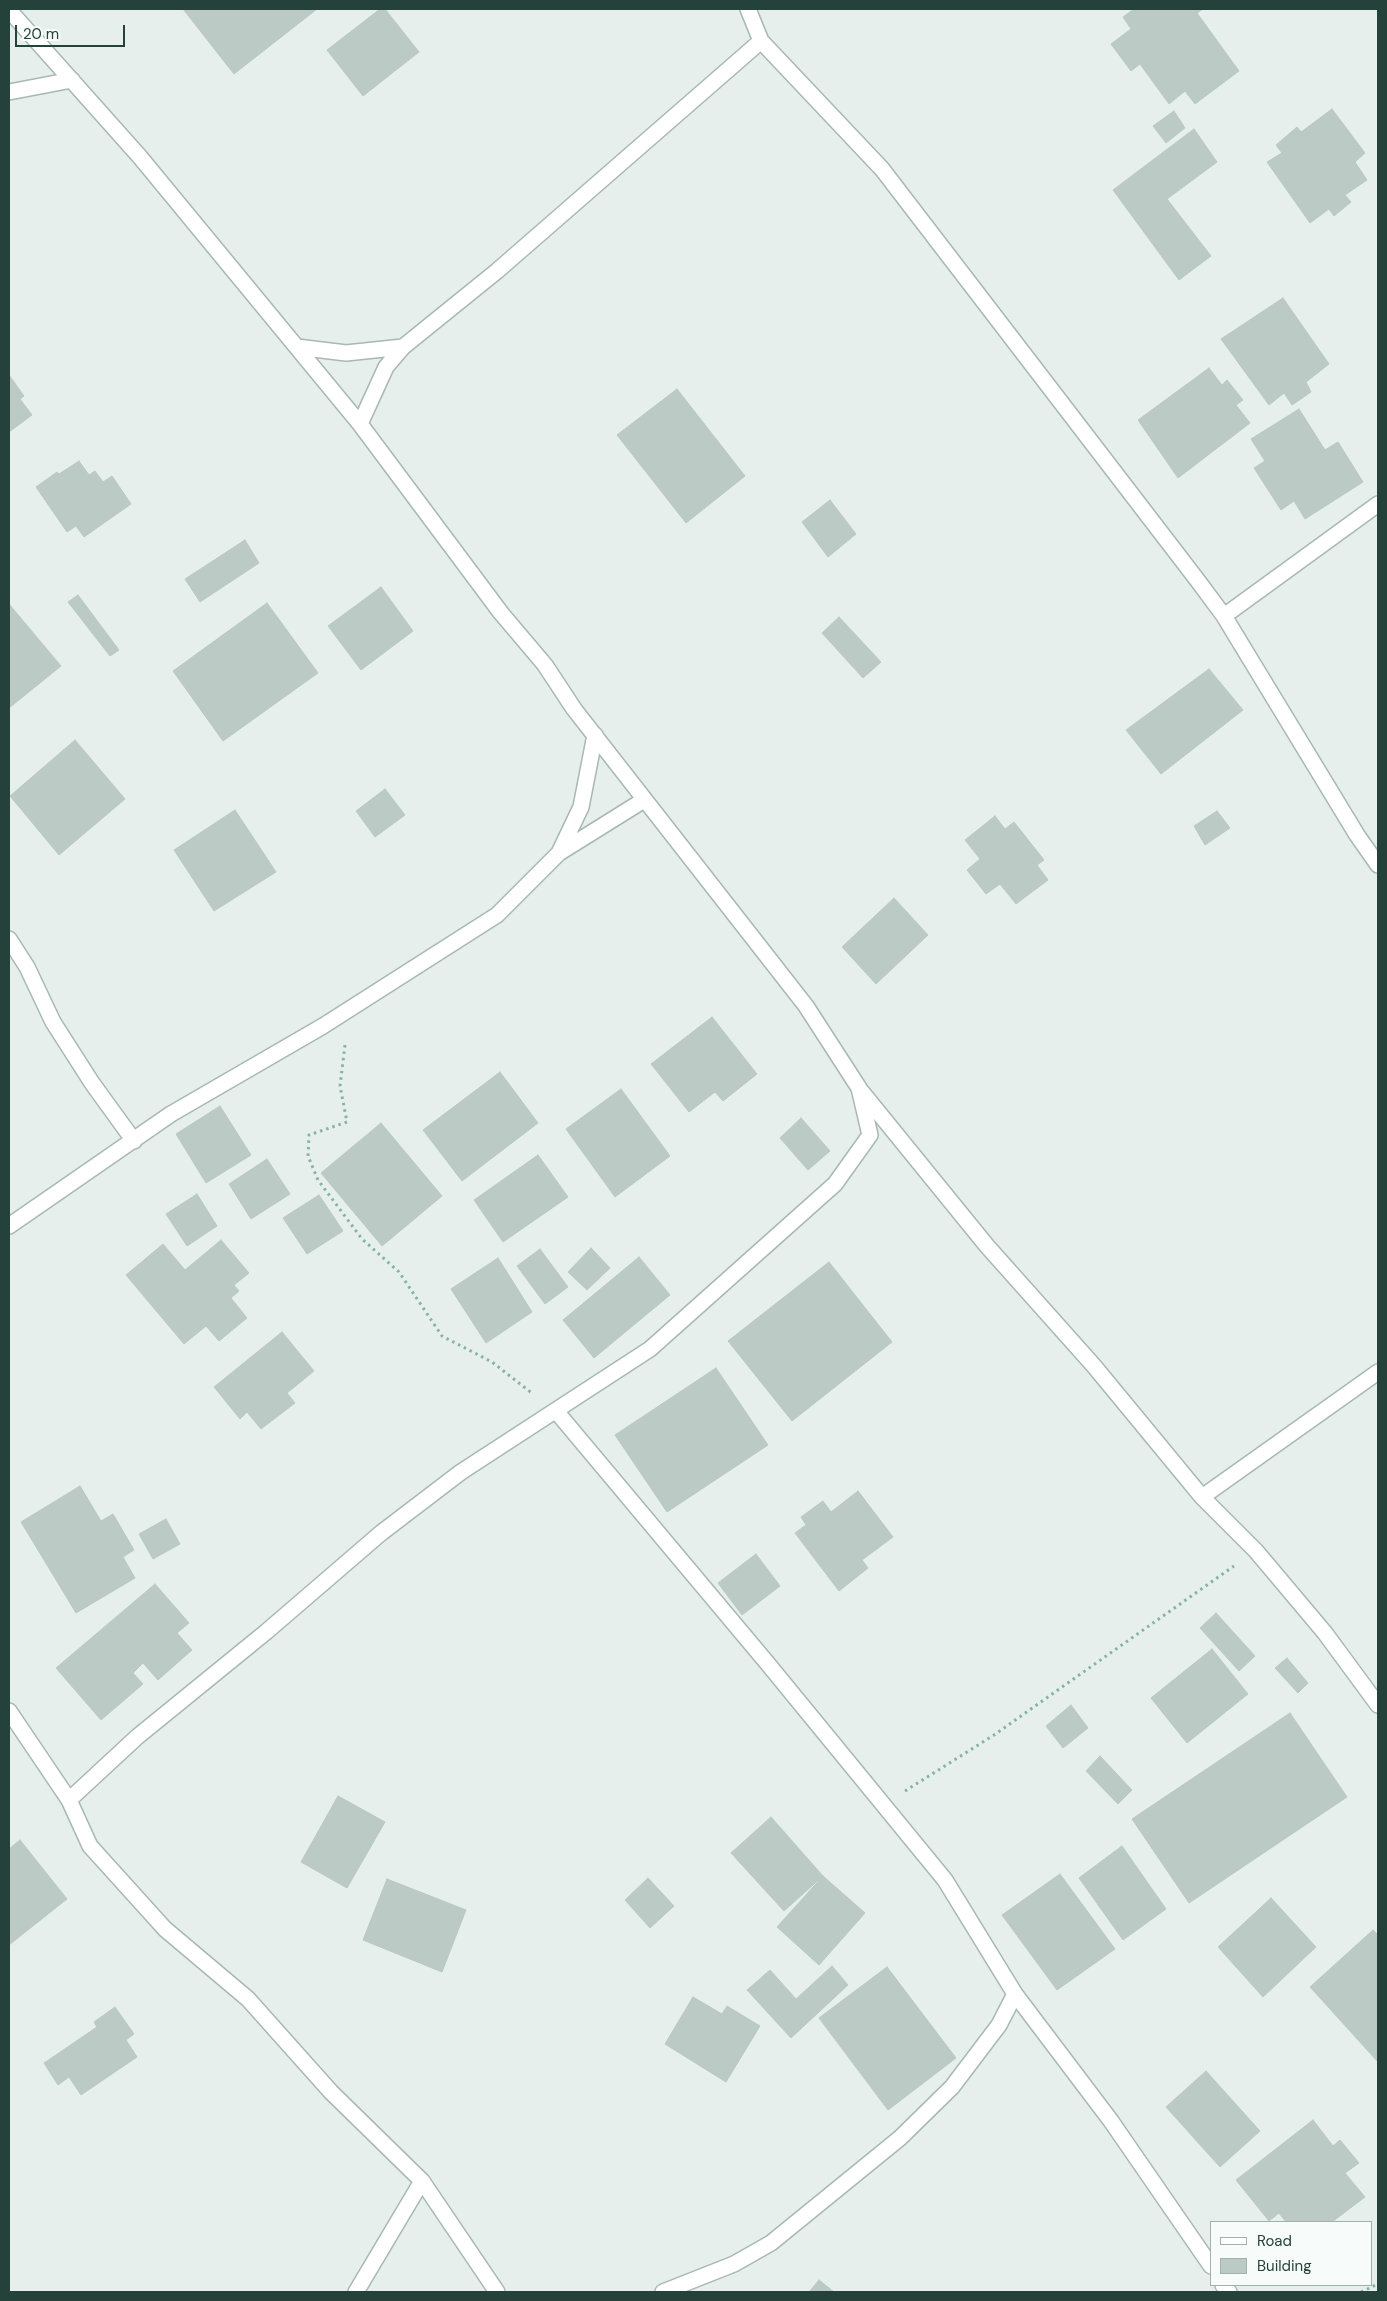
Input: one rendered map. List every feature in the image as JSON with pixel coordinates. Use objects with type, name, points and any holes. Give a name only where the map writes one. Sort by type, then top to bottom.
[{"type":"street","points":[[748,9],[761,41],[882,169],[1224,616],[1357,835],[1378,865]]},
{"type":"street","points":[[9,10],[140,157],[360,424],[501,613],[545,665],[644,800],[806,1006],[859,1088],[987,1246],[1094,1366],[1202,1497],[1256,1552],[1325,1633],[1378,1705]]},
{"type":"street","points":[[360,424],[386,367],[403,347],[497,271],[761,41]]},
{"type":"street","points":[[9,92],[72,80]]},
{"type":"street","points":[[297,347],[346,354],[403,347]]},
{"type":"street","points":[[1224,616],[1378,504]]},
{"type":"street","points":[[559,853],[581,807],[595,735]]},
{"type":"street","points":[[9,1226],[171,1114],[356,1004],[497,915],[559,853],[644,800]]},
{"type":"street","points":[[9,939],[27,967],[54,1022],[92,1083],[134,1141]]},
{"type":"street","points":[[69,1800],[137,1737],[266,1632],[381,1533],[460,1472],[650,1349],[835,1184],[870,1135],[859,1088]]},
{"type":"street","points":[[1202,1497],[1378,1372]]},
{"type":"street","points":[[556,1411],[945,1880],[1015,1994],[1111,2121],[1210,2265]]},
{"type":"street","points":[[9,1711],[69,1800],[90,1846],[165,1929],[248,1999],[331,2092],[422,2181],[498,2292]]},
{"type":"street","points":[[662,2292],[734,2264],[771,2243],[900,2138],[952,2088],[999,2025],[1015,1994]]},
{"type":"street","points":[[356,2292],[422,2181]]},
{"type":"path","points":[[356,1004],[346,1042],[340,1086],[347,1122],[310,1135],[308,1156],[318,1180],[362,1238],[399,1272],[442,1336],[492,1362],[556,1411]]},
{"type":"path","points":[[883,1805],[994,1735],[1256,1552]]},
{"type":"path","points":[[1360,2292],[1378,2284]]},
{"type":"building","points":[[183,9],[317,9],[234,74]]},
{"type":"building","points":[[380,9],[385,9],[419,52],[363,96],[327,50]]},
{"type":"building","points":[[1134,9],[1203,9],[1197,13],[1239,71],[1195,104],[1185,91],[1169,104],[1140,64],[1131,71],[1111,44],[1131,29],[1123,17]]},
{"type":"building","points":[[1332,109],[1365,153],[1355,162],[1367,180],[1345,195],[1351,202],[1334,216],[1329,209],[1310,223],[1267,162],[1282,153],[1276,145],[1297,127],[1301,132]]},
{"type":"building","points":[[1174,111],[1185,128],[1166,143],[1153,126]]},
{"type":"building","points":[[1194,129],[1217,162],[1167,199],[1211,256],[1179,280],[1113,190]]},
{"type":"building","points":[[1283,298],[1329,364],[1306,382],[1311,392],[1292,405],[1284,393],[1269,405],[1221,339]]},
{"type":"building","points":[[1209,368],[1222,385],[1227,380],[1243,400],[1236,405],[1250,423],[1178,478],[1138,420]]},
{"type":"building","points":[[9,375],[24,396],[20,399],[32,415],[9,432]]},
{"type":"building","points":[[677,389],[745,476],[686,523],[617,435]]},
{"type":"building","points":[[1299,409],[1325,450],[1338,442],[1363,482],[1305,519],[1294,501],[1281,510],[1254,468],[1265,461],[1251,439]]},
{"type":"building","points":[[79,461],[89,475],[95,471],[103,482],[112,476],[131,504],[84,537],[76,526],[67,532],[36,487],[57,472],[59,474]]},
{"type":"building","points":[[830,500],[856,534],[828,557],[802,522]]},
{"type":"building","points":[[245,540],[259,563],[200,602],[185,579]]},
{"type":"building","points":[[381,587],[413,631],[361,670],[328,626]]},
{"type":"building","points":[[78,595],[119,650],[110,656],[68,602]]},
{"type":"building","points":[[267,603],[318,673],[223,741],[173,671]]},
{"type":"building","points":[[9,604],[61,666],[9,708]]},
{"type":"building","points":[[839,617],[881,662],[863,678],[822,633]]},
{"type":"building","points":[[1209,669],[1243,710],[1161,774],[1126,730]]},
{"type":"building","points":[[75,740],[125,799],[59,855],[10,796]]},
{"type":"building","points":[[385,789],[405,815],[375,837],[356,811]]},
{"type":"building","points":[[235,810],[276,872],[214,911],[174,850]]},
{"type":"building","points":[[1217,811],[1230,828],[1205,845],[1194,826]]},
{"type":"building","points":[[995,816],[1005,829],[1014,822],[1044,860],[1037,865],[1048,880],[1016,904],[1000,884],[986,894],[967,870],[980,859],[965,840]]},
{"type":"building","points":[[894,898],[928,935],[876,984],[842,947]]},
{"type":"building","points":[[712,1017],[757,1074],[723,1101],[715,1092],[689,1112],[651,1064]]},
{"type":"building","points":[[500,1072],[538,1123],[462,1181],[423,1130]]},
{"type":"building","points":[[621,1089],[670,1156],[615,1197],[566,1129]]},
{"type":"building","points":[[220,1106],[251,1155],[206,1183],[176,1134]]},
{"type":"building","points":[[801,1118],[830,1151],[808,1170],[780,1138]]},
{"type":"building","points":[[381,1123],[442,1196],[382,1246],[321,1173]]},
{"type":"building","points":[[538,1155],[568,1197],[503,1242],[474,1200]]},
{"type":"building","points":[[267,1159],[290,1194],[251,1219],[229,1184]]},
{"type":"building","points":[[197,1194],[217,1226],[187,1246],[166,1214]]},
{"type":"building","points":[[319,1195],[343,1231],[307,1254],[283,1218]]},
{"type":"building","points":[[221,1240],[249,1273],[234,1285],[239,1291],[231,1298],[247,1318],[219,1341],[206,1326],[184,1344],[126,1275],[163,1244],[185,1270]]},
{"type":"building","points":[[591,1248],[610,1268],[587,1290],[568,1272]]},
{"type":"building","points":[[540,1249],[568,1287],[545,1304],[517,1266]]},
{"type":"building","points":[[639,1257],[670,1295],[594,1358],[563,1320]]},
{"type":"building","points":[[498,1258],[532,1312],[486,1343],[451,1289]]},
{"type":"building","points":[[829,1262],[892,1342],[792,1421],[728,1341]]},
{"type":"building","points":[[282,1332],[314,1371],[287,1393],[295,1403],[261,1429],[247,1412],[240,1419],[214,1387]]},
{"type":"building","points":[[716,1368],[768,1445],[667,1512],[615,1435]]},
{"type":"building","points":[[80,1486],[101,1521],[113,1514],[134,1550],[123,1557],[135,1578],[76,1613],[21,1522]]},
{"type":"building","points":[[858,1491],[893,1537],[862,1560],[868,1568],[839,1591],[795,1533],[806,1525],[801,1517],[823,1501],[831,1512]]},
{"type":"building","points":[[166,1519],[180,1544],[153,1559],[139,1534]]},
{"type":"building","points":[[756,1554],[780,1586],[742,1615],[718,1583]]},
{"type":"building","points":[[155,1584],[189,1623],[177,1633],[192,1650],[158,1680],[143,1663],[133,1673],[143,1684],[101,1720],[56,1668]]},
{"type":"building","points":[[1216,1613],[1255,1656],[1239,1671],[1200,1628]]},
{"type":"building","points":[[1212,1649],[1248,1694],[1187,1743],[1151,1698]]},
{"type":"building","points":[[1287,1658],[1308,1683],[1298,1693],[1275,1668]]},
{"type":"building","points":[[1071,1705],[1088,1728],[1063,1748],[1046,1726]]},
{"type":"building","points":[[1290,1713],[1347,1797],[1189,1903],[1132,1819]]},
{"type":"building","points":[[1100,1756],[1132,1790],[1118,1804],[1086,1771]]},
{"type":"building","points":[[338,1796],[385,1822],[347,1888],[301,1862]]},
{"type":"building","points":[[771,1817],[823,1876],[784,1911],[731,1853]]},
{"type":"building","points":[[20,1840],[67,1899],[9,1945],[9,1849]]},
{"type":"building","points":[[1122,1846],[1166,1909],[1123,1940],[1079,1878]]},
{"type":"building","points":[[1060,1874],[1115,1949],[1057,1990],[1002,1915]]},
{"type":"building","points":[[823,1876],[865,1913],[819,1965],[777,1927]]},
{"type":"building","points":[[648,1878],[674,1906],[650,1928],[625,1900]]},
{"type":"building","points":[[387,1879],[466,1910],[442,1972],[363,1940]]},
{"type":"building","points":[[1271,1898],[1316,1947],[1263,1997],[1218,1947]]},
{"type":"building","points":[[1373,1930],[1378,1935],[1378,2062],[1310,1987]]},
{"type":"building","points":[[832,1966],[848,1985],[791,2038],[747,1990],[770,1970],[796,1999]]},
{"type":"building","points":[[887,1967],[956,2058],[888,2110],[819,2018]]},
{"type":"building","points":[[693,1997],[722,2014],[727,2006],[760,2026],[726,2082],[665,2044]]},
{"type":"building","points":[[115,2007],[134,2034],[126,2040],[137,2057],[81,2095],[69,2077],[58,2085],[44,2063],[97,2027],[94,2022]]},
{"type":"building","points":[[1206,2071],[1260,2131],[1220,2167],[1166,2107]]},
{"type":"building","points":[[1313,2120],[1333,2146],[1340,2140],[1359,2163],[1345,2173],[1365,2197],[1333,2221],[1285,2221],[1279,2213],[1269,2221],[1236,2180]]},
{"type":"building","points":[[819,2280],[834,2292],[809,2292]]}]
